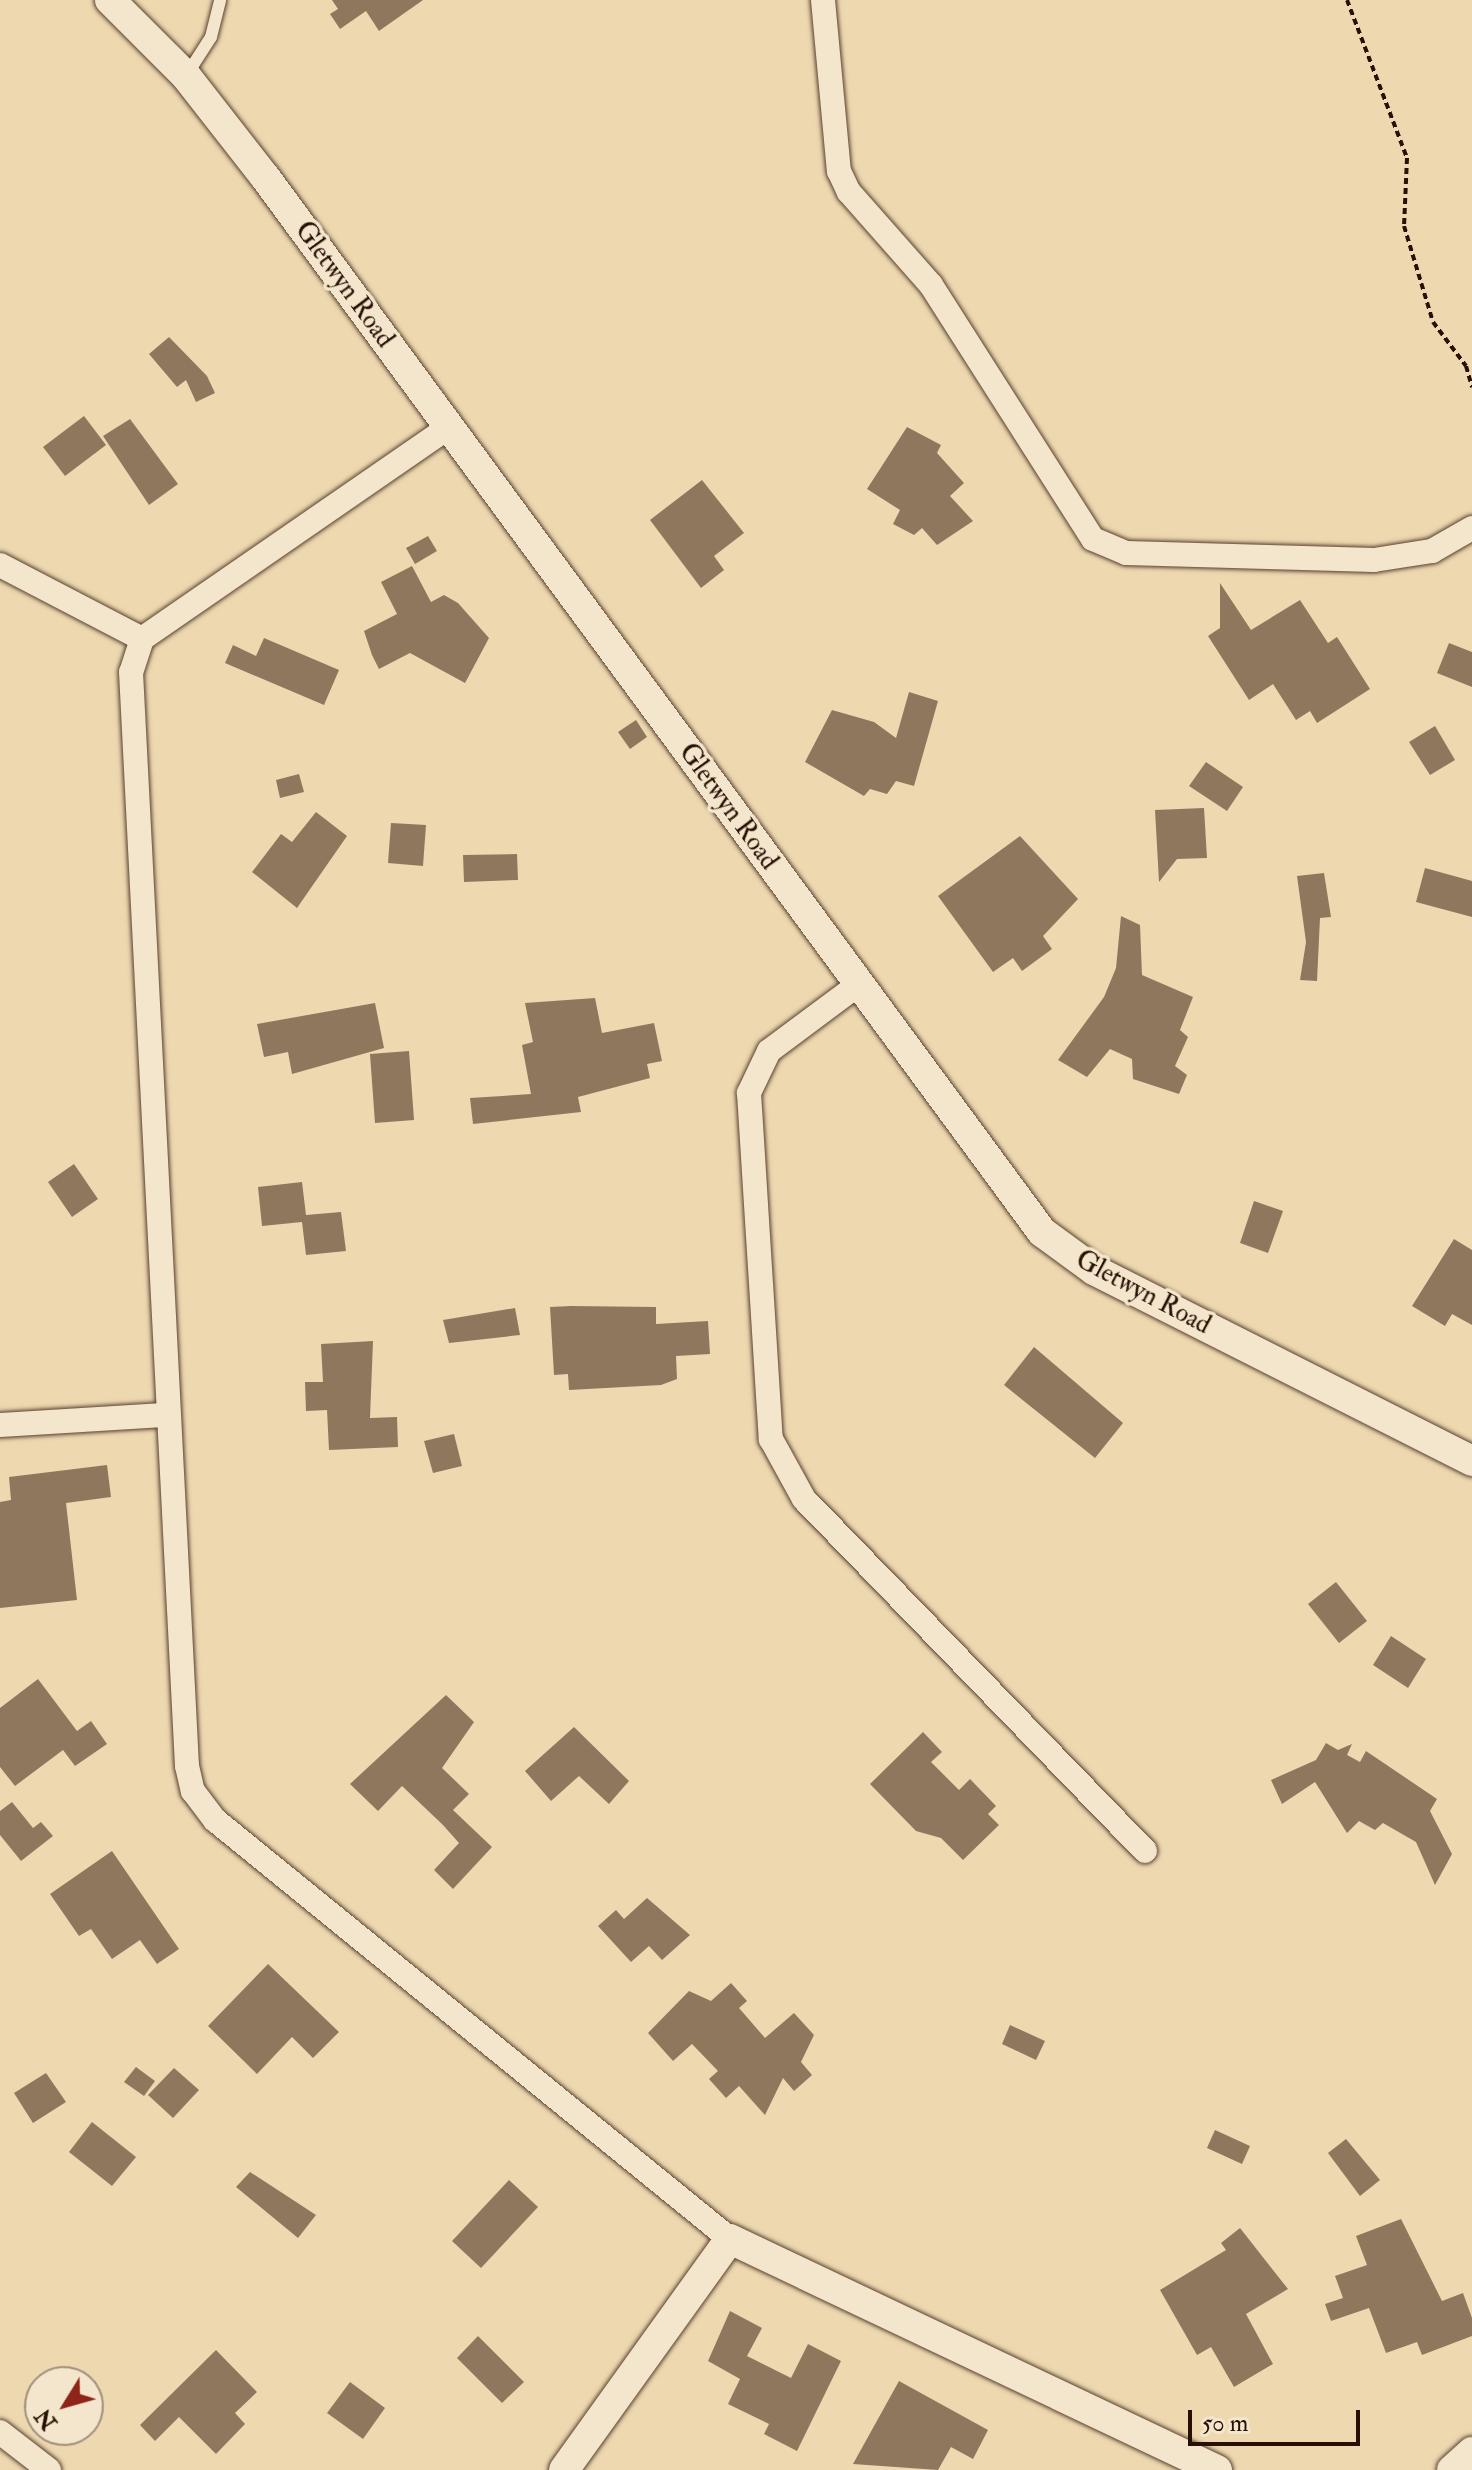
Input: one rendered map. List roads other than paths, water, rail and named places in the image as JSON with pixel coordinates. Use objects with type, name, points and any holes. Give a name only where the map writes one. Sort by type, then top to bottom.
[{"type":"street","name":"Gletwyn Road","points":[[110,0],[186,76],[449,427],[1026,1214],[1061,1249],[1472,1461]]},
{"type":"street","points":[[823,0],[839,171],[849,192],[931,285],[1093,539],[1126,553],[1374,560],[1432,551],[1472,528]]},
{"type":"street","points":[[449,427],[142,639],[128,702],[164,1415],[187,1766],[199,1800],[730,2239],[1217,2470]]},
{"type":"street","points":[[0,565],[142,639]]},
{"type":"street","points":[[859,984],[769,1051],[749,1093],[771,1439],[804,1499],[1145,1851]]},
{"type":"street","points":[[0,1425],[164,1415]]},
{"type":"street","points":[[564,2470],[730,2239]]},
{"type":"street","points":[[0,2432],[49,2470]]},
{"type":"street","points":[[1452,2470],[1472,2452]]},
{"type":"lane","points":[[186,76],[211,37],[220,0]]}]
